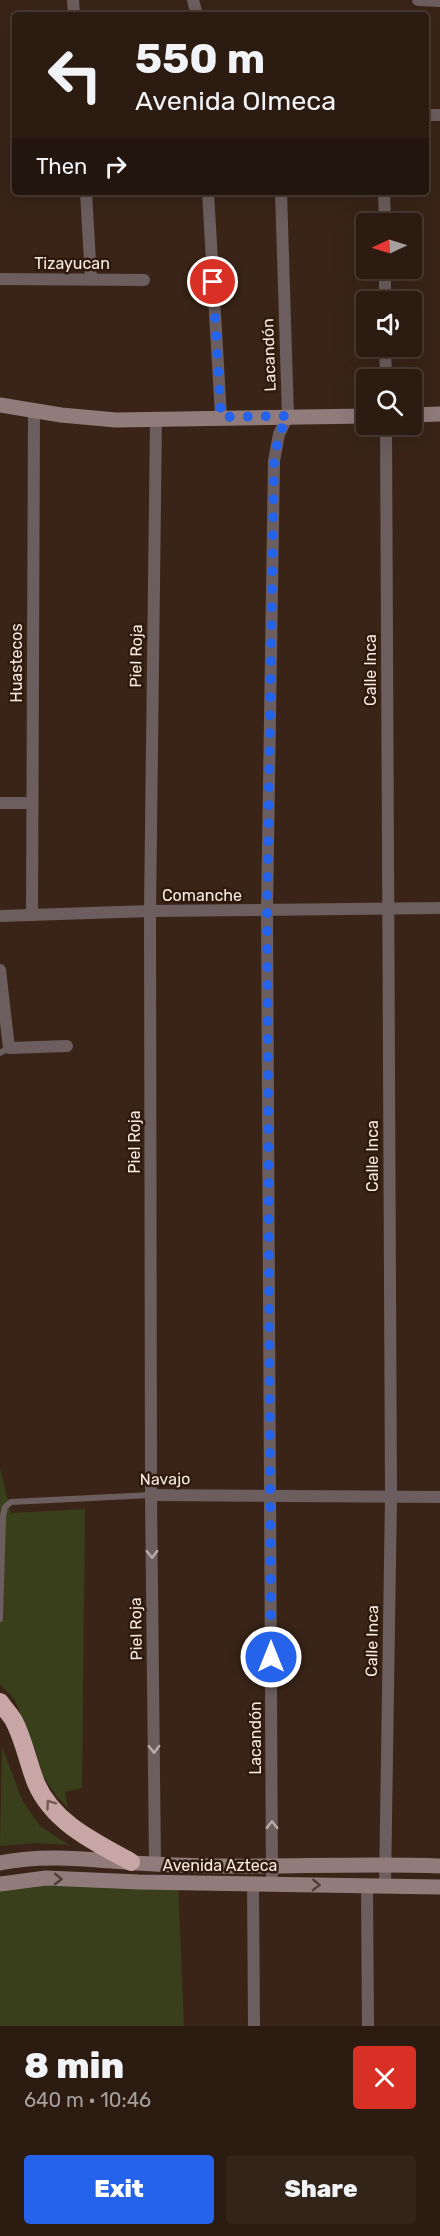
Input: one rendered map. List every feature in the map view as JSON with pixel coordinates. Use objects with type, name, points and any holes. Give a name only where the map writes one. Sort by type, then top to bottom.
[{"type":"highway","points":[[0,1702],[14,1721],[37,1785],[51,1807],[63,1821],[131,1862]]},
{"type":"main road","points":[[0,405],[88,418],[156,420],[356,416]]},
{"type":"main road","points":[[422,415],[440,414]]},
{"type":"main road","points":[[0,1863],[33,1858],[69,1857],[155,1864],[440,1866]]},
{"type":"main road","name":"Avenida Azteca","points":[[0,1884],[46,1878],[139,1882],[440,1887]]},
{"type":"street","points":[[418,0],[440,2]]},
{"type":"street","points":[[86,195],[91,279]]},
{"type":"street","points":[[208,195],[221,417]]},
{"type":"street","name":"Lacandón","points":[[272,1883],[267,911],[274,461],[279,434],[288,416],[281,195]]},
{"type":"street","points":[[384,195],[384,213]]},
{"type":"street","name":"Tizayucan","points":[[0,279],[144,280]]},
{"type":"street","name":"Huastecos","points":[[32,915],[34,411]]},
{"type":"street","name":"Piel Roja","points":[[155,1864],[151,1495],[150,911],[156,420]]},
{"type":"street","name":"Calle Inca","points":[[385,1886],[391,1497],[386,435]]},
{"type":"street","points":[[0,803],[32,803]]},
{"type":"street","name":"Comanche","points":[[0,916],[150,911],[440,908]]},
{"type":"street","points":[[0,970],[4,1051],[67,1046]]},
{"type":"street","name":"Navajo","points":[[151,1495],[440,1497]]},
{"type":"street","points":[[253,1883],[254,2026]]},
{"type":"street","points":[[367,1886],[368,2026]]},
{"type":"lane","name":"Navajo","points":[[0,1619],[3,1516],[5,1507],[11,1502],[151,1495]]},
{"type":"green space","points":[[0,1468],[11,1513],[85,1509],[82,1788],[65,1792],[68,1808],[57,1797],[42,1775],[37,1755],[15,1700],[0,1684]]},
{"type":"green space","points":[[2,1746],[22,1800],[40,1826],[69,1845],[35,1843],[0,1846]]},
{"type":"green space","points":[[178,1883],[184,2026],[0,2026],[0,1885]]},
{"type":"route","points":[[213,282],[221,417],[288,416],[279,434],[274,461],[267,934],[271,1657]]}]
